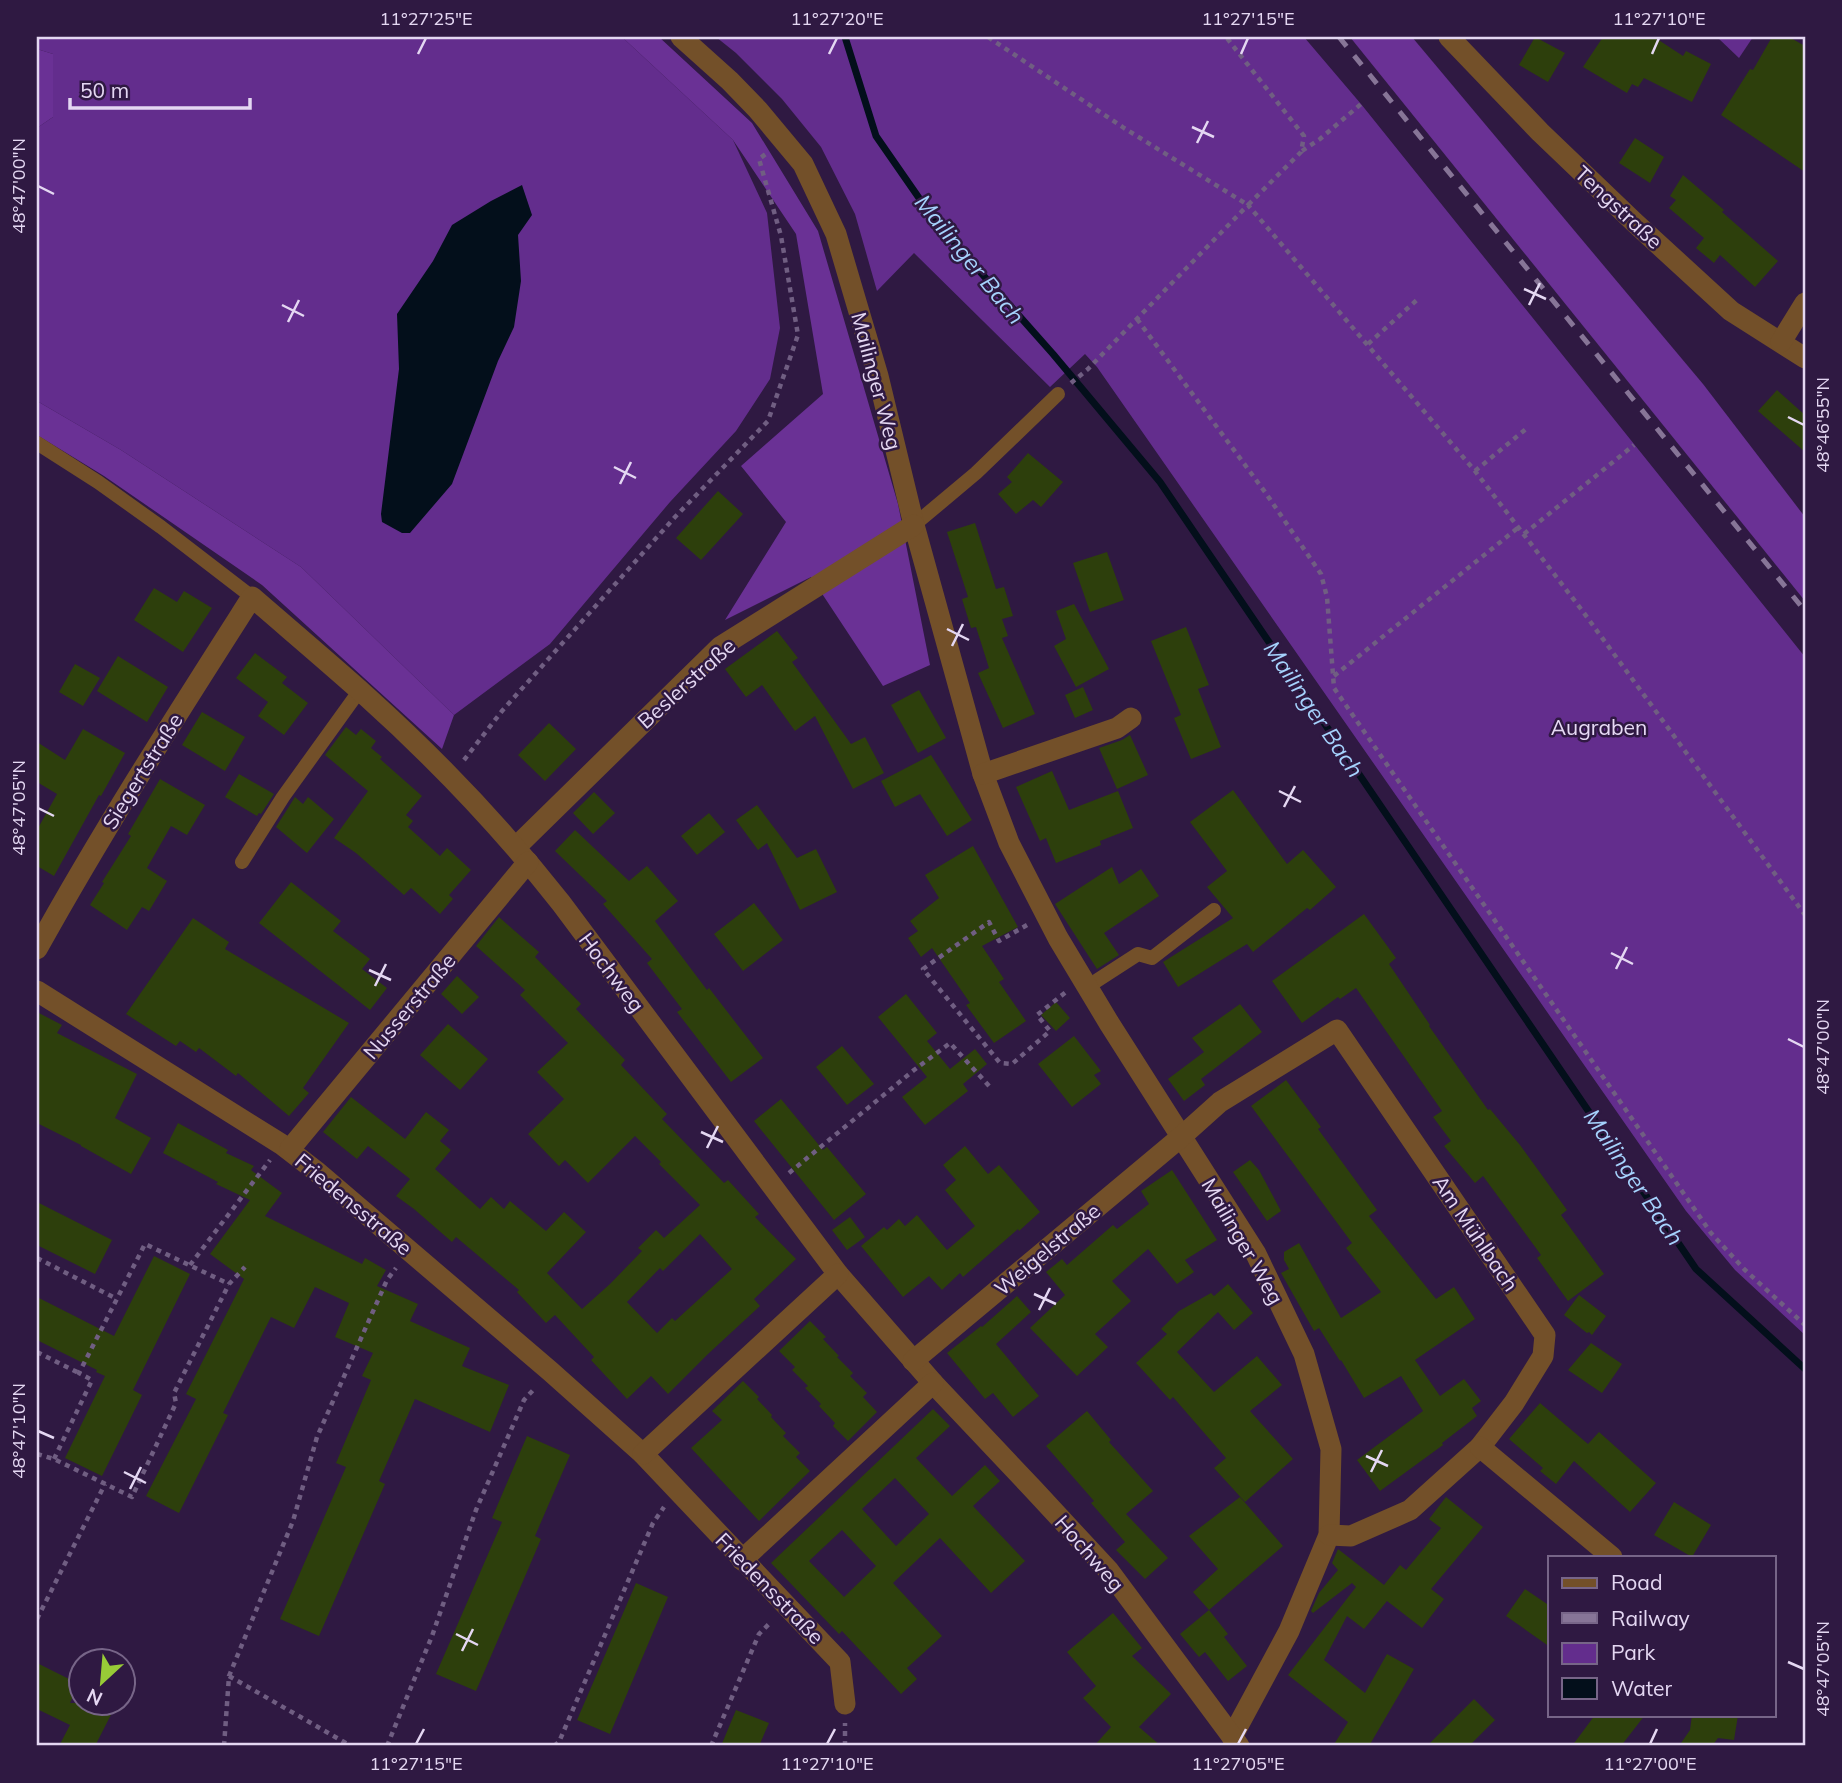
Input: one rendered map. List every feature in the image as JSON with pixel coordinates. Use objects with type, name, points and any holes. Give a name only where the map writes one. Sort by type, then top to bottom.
[{"type":"street","name":"Mailinger Weg","points":[[681,37],[730,81],[803,164],[836,234],[878,376],[914,525],[983,774],[1009,843],[1085,983],[1256,1254],[1304,1354],[1331,1449],[1329,1535],[1289,1631],[1235,1741]]},
{"type":"street","name":"Tengstraße","points":[[1449,37],[1540,132],[1731,312],[1805,358]]},
{"type":"street","points":[[1781,342],[1805,303]]},
{"type":"street","name":"Beslerstraße","points":[[522,854],[720,647],[914,525]]},
{"type":"street","name":"Hochweg","points":[[252,597],[360,690],[450,777],[522,854],[838,1274],[933,1383],[1109,1571],[1235,1741]]},
{"type":"street","name":"Siegertstraße","points":[[37,949],[131,786],[252,597]]},
{"type":"street","points":[[983,774],[1117,728],[1131,718]]},
{"type":"street","name":"Nusserstraße","points":[[286,1147],[522,854]]},
{"type":"street","name":"Friedensstraße","points":[[37,991],[286,1147],[550,1371],[643,1454],[841,1662],[845,1704]]},
{"type":"street","name":"Am Mühlbach","points":[[1181,1137],[1220,1102],[1337,1030],[1545,1335],[1543,1356],[1514,1403],[1480,1447],[1409,1510],[1351,1536],[1329,1535]]},
{"type":"street","name":"Weigelstraße","points":[[913,1361],[1181,1137]]},
{"type":"street","points":[[643,1454],[838,1274]]},
{"type":"street","points":[[742,1560],[933,1383]]},
{"type":"street","points":[[1480,1447],[1611,1556]]},
{"type":"lane","points":[[914,525],[976,473],[1058,394]]},
{"type":"lane","points":[[37,443],[109,490],[252,597]]},
{"type":"lane","points":[[242,862],[283,797],[360,690]]},
{"type":"lane","points":[[1085,983],[1138,954],[1152,958],[1214,910]]},
{"type":"path","points":[[988,37],[1124,128],[1248,205],[1475,471],[1519,527],[1805,915]]},
{"type":"path","points":[[1226,37],[1304,136],[1301,152]]},
{"type":"path","points":[[1088,369],[1301,152],[1321,139],[1361,104]]},
{"type":"path","points":[[450,777],[502,711],[675,517],[768,421],[798,335],[781,236],[759,159],[784,140]]},
{"type":"path","points":[[1368,344],[1419,298]]},
{"type":"path","points":[[1136,319],[1265,492],[1321,574],[1327,597],[1334,688],[1711,1233],[1745,1270],[1805,1325]]},
{"type":"path","points":[[1475,471],[1526,429]]},
{"type":"path","points":[[1524,534],[1634,445]]},
{"type":"path","points":[[1333,676],[1519,527]]},
{"type":"path","points":[[1046,914],[999,941],[989,922],[923,969],[1000,1063],[1012,1064],[1050,1031],[1037,1015],[1085,983]]},
{"type":"path","points":[[773,1187],[950,1043],[990,1087]]},
{"type":"path","points":[[190,1265],[286,1147]]},
{"type":"path","points":[[79,1373],[145,1244],[229,1284]]},
{"type":"path","points":[[224,1746],[229,1676],[293,1521],[317,1437],[387,1280],[410,1251]]},
{"type":"path","points":[[37,1258],[117,1299]]},
{"type":"path","points":[[37,1454],[54,1459],[132,1497],[176,1403],[174,1393],[229,1284],[245,1267]]},
{"type":"path","points":[[37,1352],[92,1380],[54,1459]]},
{"type":"path","points":[[387,1746],[432,1636],[481,1498],[524,1400],[550,1371]]},
{"type":"path","points":[[37,1619],[105,1484]]},
{"type":"path","points":[[554,1746],[559,1742],[653,1523],[677,1489]]},
{"type":"path","points":[[712,1746],[759,1634],[788,1606]]},
{"type":"path","points":[[229,1676],[351,1746]]},
{"type":"green space","points":[[37,37],[622,37],[733,140],[767,213],[780,328],[770,379],[736,431],[670,502],[550,644],[454,715],[301,567],[121,450],[37,401],[37,128],[53,117],[53,54],[37,49]]},
{"type":"green space","name":"Augraben","points":[[716,37],[1304,37],[1361,104],[1805,657],[1805,1335],[1735,1270],[1686,1211],[1097,367],[1085,354],[1050,387],[914,253],[877,291],[855,214],[821,147],[782,99]]},
{"type":"green space","points":[[1717,37],[1753,37],[1739,58]]},
{"type":"shaded area","points":[[622,37],[659,37],[752,123],[818,231],[898,504],[930,665],[883,686],[811,577],[725,620],[786,522],[741,466],[823,394],[796,234],[733,140]]},
{"type":"shaded area","points":[[1350,37],[1412,37],[1703,384],[1805,517],[1805,601]]},
{"type":"shaded area","points":[[37,49],[53,54],[53,117],[37,128]]},
{"type":"shaded area","points":[[37,401],[121,450],[301,567],[454,715],[442,749],[262,585],[104,476],[37,435]]},
{"type":"water","points":[[522,185],[532,215],[518,235],[521,281],[514,327],[498,361],[452,484],[410,533],[402,533],[382,522],[381,514],[399,369],[397,314],[433,261],[452,225]]},
{"type":"building","points":[[1535,37],[1565,53],[1548,82],[1519,65]]},
{"type":"building","points":[[1603,37],[1654,37],[1683,56],[1686,51],[1711,64],[1692,102],[1644,78],[1638,87],[1632,84],[1627,93],[1583,67]]},
{"type":"building","points":[[1772,37],[1789,37],[1805,46],[1805,172],[1721,115],[1750,69],[1753,70]]},
{"type":"building","points":[[1635,138],[1664,157],[1650,183],[1619,163]]},
{"type":"building","points":[[1683,175],[1778,261],[1755,287],[1720,255],[1714,263],[1696,248],[1704,238],[1669,208],[1676,200],[1670,196]]},
{"type":"building","points":[[1777,390],[1805,415],[1805,452],[1758,411]]},
{"type":"building","points":[[1028,453],[1063,482],[1041,507],[1033,500],[1016,514],[998,494],[1012,482],[1007,477]]},
{"type":"building","points":[[718,491],[743,514],[701,560],[676,538]]},
{"type":"building","points":[[975,523],[996,589],[1004,587],[1013,616],[1002,619],[1008,636],[1002,638],[1035,714],[1003,728],[978,673],[989,668],[976,627],[971,628],[962,599],[968,597],[947,532]]},
{"type":"building","points":[[1107,552],[1124,600],[1090,612],[1073,563]]},
{"type":"building","points":[[154,588],[177,602],[184,591],[212,608],[183,652],[134,620]]},
{"type":"building","points":[[1074,604],[1109,669],[1076,687],[1054,646],[1066,639],[1056,611]]},
{"type":"building","points":[[1186,627],[1209,685],[1198,689],[1221,747],[1191,759],[1174,718],[1181,715],[1151,641]]},
{"type":"building","points":[[777,631],[798,658],[792,662],[851,744],[865,737],[884,773],[853,789],[815,716],[795,731],[762,685],[746,697],[725,669]]},
{"type":"building","points":[[255,653],[287,677],[282,683],[308,703],[284,735],[258,716],[268,702],[236,678]]},
{"type":"building","points":[[118,656],[168,687],[147,722],[97,691]]},
{"type":"building","points":[[75,664],[100,678],[83,706],[59,692]]},
{"type":"building","points":[[1083,687],[1093,710],[1075,718],[1065,695]]},
{"type":"building","points":[[919,690],[946,738],[918,753],[891,705]]},
{"type":"building","points":[[202,712],[245,737],[225,771],[182,745]]},
{"type":"building","points":[[549,723],[576,749],[545,781],[518,755]]},
{"type":"building","points":[[346,727],[356,735],[361,729],[376,741],[371,748],[382,757],[380,759],[422,796],[406,815],[413,821],[408,827],[440,856],[447,848],[471,870],[449,895],[453,899],[440,914],[411,888],[404,895],[356,853],[334,838],[368,791],[325,755]]},
{"type":"building","points":[[83,729],[125,753],[54,876],[37,866],[37,830],[57,794],[37,782],[37,742],[65,760]]},
{"type":"building","points":[[1130,735],[1148,775],[1117,789],[1099,748]]},
{"type":"building","points":[[931,755],[972,820],[947,836],[920,794],[895,807],[881,781]]},
{"type":"building","points":[[1052,771],[1069,810],[1118,791],[1133,828],[1100,841],[1101,845],[1056,863],[1046,838],[1040,841],[1016,787]]},
{"type":"building","points":[[239,774],[274,794],[257,816],[225,797]]},
{"type":"building","points":[[160,779],[205,805],[187,835],[171,826],[147,868],[167,881],[149,911],[142,907],[127,930],[90,905],[131,836],[128,834]]},
{"type":"building","points":[[1233,790],[1287,864],[1303,850],[1336,887],[1253,952],[1247,944],[1178,987],[1163,962],[1233,918],[1207,887],[1227,871],[1190,822]]},
{"type":"building","points":[[594,792],[615,813],[593,834],[573,813]]},
{"type":"building","points":[[295,797],[303,804],[308,797],[334,819],[307,853],[276,827]]},
{"type":"building","points":[[757,805],[797,858],[816,849],[837,892],[800,910],[767,843],[758,850],[736,820]]},
{"type":"building","points":[[709,813],[725,832],[697,855],[681,836]]},
{"type":"building","points":[[575,830],[629,881],[647,866],[678,901],[655,921],[763,1058],[731,1082],[677,1012],[682,1009],[647,963],[652,959],[603,904],[607,901],[555,851]]},
{"type":"building","points":[[973,846],[1018,927],[982,946],[1004,979],[999,982],[1026,1021],[994,1043],[966,1005],[970,1003],[932,948],[921,957],[908,938],[918,931],[910,921],[939,898],[925,875]]},
{"type":"building","points":[[1112,867],[1119,884],[1141,869],[1159,896],[1104,933],[1119,955],[1097,969],[1055,904]]},
{"type":"building","points":[[291,882],[341,921],[333,931],[370,959],[362,969],[387,988],[370,1010],[259,923]]},
{"type":"building","points":[[754,903],[783,940],[743,971],[714,934]]},
{"type":"building","points":[[1364,914],[1396,958],[1389,964],[1429,1026],[1488,1110],[1490,1109],[1520,1145],[1567,1210],[1561,1215],[1604,1274],[1568,1301],[1537,1258],[1541,1255],[1483,1176],[1475,1183],[1444,1146],[1451,1141],[1433,1117],[1442,1111],[1356,988],[1340,999],[1338,997],[1302,1023],[1272,981]]},
{"type":"building","points":[[499,917],[539,952],[535,957],[581,1004],[576,1009],[625,1060],[621,1065],[667,1114],[662,1119],[724,1183],[728,1180],[759,1214],[755,1217],[796,1259],[754,1299],[760,1306],[668,1394],[651,1376],[627,1399],[591,1360],[594,1357],[555,1315],[546,1323],[517,1292],[519,1290],[456,1237],[452,1242],[396,1196],[410,1179],[368,1146],[357,1159],[323,1132],[351,1097],[405,1139],[426,1112],[449,1130],[440,1141],[451,1150],[435,1169],[480,1209],[491,1197],[504,1209],[510,1201],[546,1231],[564,1212],[586,1232],[547,1273],[582,1309],[642,1251],[638,1248],[656,1230],[664,1238],[700,1205],[635,1136],[588,1183],[565,1160],[559,1166],[528,1134],[564,1099],[537,1072],[568,1043],[520,995],[525,990],[476,946]],"holes":[[[700,1234],[732,1269],[675,1321],[672,1318],[657,1333],[627,1302],[660,1268],[663,1271]]]},
{"type":"building","points":[[193,918],[229,942],[225,949],[349,1023],[303,1088],[309,1093],[289,1116],[238,1073],[236,1076],[199,1048],[196,1052],[180,1041],[176,1046],[126,1014]]},
{"type":"building","points":[[457,976],[479,997],[462,1014],[441,994]]},
{"type":"building","points":[[906,994],[937,1033],[927,1041],[950,1069],[975,1049],[987,1064],[963,1084],[968,1091],[925,1125],[902,1097],[927,1077],[878,1017]]},
{"type":"building","points":[[1056,1002],[1070,1018],[1056,1031],[1041,1015]]},
{"type":"building","points":[[1240,1004],[1262,1032],[1201,1079],[1205,1085],[1184,1101],[1168,1079],[1204,1052],[1192,1038]]},
{"type":"building","points":[[37,1012],[62,1025],[57,1033],[137,1074],[115,1118],[151,1138],[131,1174],[37,1123]]},
{"type":"building","points":[[448,1024],[488,1059],[460,1090],[420,1055]]},
{"type":"building","points":[[1074,1036],[1101,1071],[1094,1075],[1101,1084],[1072,1107],[1038,1064]]},
{"type":"building","points":[[842,1046],[874,1084],[847,1105],[816,1067]]},
{"type":"building","points":[[1286,1080],[1377,1210],[1369,1216],[1436,1299],[1454,1287],[1475,1319],[1415,1360],[1440,1396],[1464,1379],[1481,1401],[1472,1408],[1477,1416],[1442,1443],[1443,1445],[1380,1491],[1357,1460],[1423,1411],[1401,1376],[1364,1398],[1319,1328],[1314,1331],[1281,1273],[1289,1269],[1284,1260],[1284,1252],[1299,1243],[1341,1318],[1381,1292],[1346,1248],[1352,1243],[1251,1106]]},
{"type":"building","points":[[781,1099],[823,1150],[827,1147],[866,1194],[834,1220],[754,1121]]},
{"type":"building","points":[[178,1123],[228,1150],[226,1153],[254,1166],[251,1170],[282,1193],[265,1216],[362,1264],[365,1258],[386,1270],[377,1286],[418,1304],[410,1321],[470,1348],[462,1366],[509,1385],[490,1432],[415,1399],[379,1481],[385,1484],[319,1636],[280,1619],[346,1467],[336,1463],[371,1380],[362,1376],[373,1353],[335,1337],[349,1303],[315,1287],[294,1328],[271,1317],[223,1413],[228,1415],[179,1513],[146,1496],[196,1399],[186,1394],[244,1279],[210,1254],[250,1200],[163,1153]]},
{"type":"building","points":[[965,1146],[988,1174],[999,1165],[1040,1212],[963,1277],[960,1273],[942,1290],[929,1276],[903,1297],[861,1246],[884,1227],[887,1230],[899,1219],[905,1226],[917,1215],[947,1250],[975,1226],[945,1190],[956,1180],[943,1165]]},
{"type":"building","points":[[1250,1160],[1259,1170],[1281,1211],[1267,1221],[1233,1172]]},
{"type":"building","points":[[1172,1170],[1217,1240],[1185,1260],[1194,1272],[1177,1284],[1148,1249],[1112,1281],[1131,1301],[1095,1334],[1108,1347],[1077,1376],[1030,1328],[1065,1295],[1046,1272],[1062,1259],[1067,1265],[1113,1225],[1117,1229],[1149,1204],[1141,1191]]},
{"type":"building","points":[[37,1202],[112,1240],[95,1274],[37,1245]]},
{"type":"building","points":[[850,1217],[865,1237],[847,1250],[832,1230]]},
{"type":"building","points":[[154,1256],[190,1274],[133,1390],[142,1395],[102,1476],[65,1458],[105,1376],[37,1340],[37,1297],[114,1336]]},
{"type":"building","points":[[1228,1284],[1253,1313],[1234,1330],[1218,1312],[1177,1352],[1214,1392],[1257,1356],[1282,1385],[1250,1411],[1293,1459],[1245,1502],[1214,1468],[1226,1458],[1173,1397],[1170,1400],[1136,1363],[1167,1334],[1161,1329],[1179,1311],[1211,1293],[1214,1296]]},
{"type":"building","points":[[1579,1295],[1606,1316],[1592,1335],[1564,1315]]},
{"type":"building","points":[[1017,1296],[1031,1312],[996,1344],[1039,1396],[1013,1417],[993,1393],[985,1399],[947,1353]]},
{"type":"building","points":[[810,1321],[826,1337],[823,1339],[839,1356],[837,1357],[853,1373],[850,1376],[867,1393],[863,1397],[877,1412],[848,1441],[833,1426],[835,1423],[819,1406],[821,1404],[805,1388],[808,1386],[792,1370],[795,1367],[779,1351]]},
{"type":"building","points":[[1591,1343],[1622,1364],[1602,1393],[1568,1370]]},
{"type":"building","points":[[743,1381],[759,1397],[757,1399],[786,1433],[783,1436],[800,1453],[796,1457],[810,1471],[759,1521],[691,1448],[722,1420],[712,1411]]},
{"type":"building","points":[[1540,1403],[1588,1444],[1599,1432],[1656,1483],[1630,1512],[1574,1461],[1556,1484],[1540,1471],[1543,1468],[1509,1439]]},
{"type":"building","points":[[933,1409],[950,1426],[916,1458],[952,1496],[985,1465],[1000,1481],[973,1506],[1025,1561],[991,1593],[940,1538],[893,1583],[942,1636],[907,1668],[917,1679],[901,1694],[842,1631],[839,1634],[771,1563]],"holes":[[[895,1478],[929,1514],[896,1546],[862,1509]],[[842,1530],[876,1566],[844,1597],[809,1561]]]},
{"type":"building","points":[[1087,1411],[1111,1440],[1109,1442],[1153,1491],[1126,1514],[1168,1558],[1145,1579],[1116,1550],[1125,1542],[1091,1503],[1094,1501],[1046,1446]]},
{"type":"building","points":[[527,1436],[570,1455],[535,1536],[541,1539],[476,1691],[436,1674],[502,1522],[492,1518]]},
{"type":"building","points":[[1240,1497],[1283,1546],[1209,1610],[1193,1592],[1218,1569],[1189,1536]]},
{"type":"building","points":[[1446,1497],[1483,1527],[1431,1589],[1444,1599],[1422,1628],[1387,1601],[1364,1629],[1347,1616],[1324,1660],[1365,1693],[1387,1654],[1414,1669],[1369,1746],[1333,1746],[1348,1722],[1288,1675],[1356,1587],[1352,1583],[1313,1613],[1311,1611],[1319,1593],[1338,1570],[1332,1563],[1338,1549],[1384,1585],[1400,1565],[1406,1570],[1441,1528],[1429,1519]]},
{"type":"building","points":[[1674,1502],[1711,1525],[1693,1556],[1654,1535]]},
{"type":"building","points":[[636,1583],[668,1597],[610,1734],[577,1720]]},
{"type":"building","points":[[1525,1589],[1548,1605],[1548,1646],[1506,1616]]},
{"type":"building","points":[[1209,1610],[1228,1634],[1224,1637],[1247,1666],[1228,1681],[1205,1652],[1199,1657],[1180,1634]]},
{"type":"building","points":[[1113,1613],[1142,1648],[1132,1656],[1171,1694],[1139,1727],[1161,1746],[1094,1746],[1111,1727],[1083,1698],[1096,1686],[1067,1652]]},
{"type":"building","points":[[37,1663],[66,1678],[66,1716],[110,1716],[95,1746],[59,1746],[70,1725],[37,1709]]},
{"type":"building","points":[[1474,1699],[1495,1720],[1469,1746],[1427,1746]]},
{"type":"building","points":[[736,1710],[769,1723],[759,1746],[721,1746]]},
{"type":"building","points":[[1594,1716],[1644,1716],[1621,1746],[1572,1746]]},
{"type":"building","points":[[1692,1716],[1738,1716],[1734,1740],[1718,1738],[1712,1746],[1679,1746],[1690,1730]]},
{"type":"waterway","name":"Mailinger Bach","points":[[845,37],[876,136],[935,221],[1053,354],[1160,482],[1696,1269],[1805,1369]]},
{"type":"railway","points":[[1339,37],[1805,611]]}]
